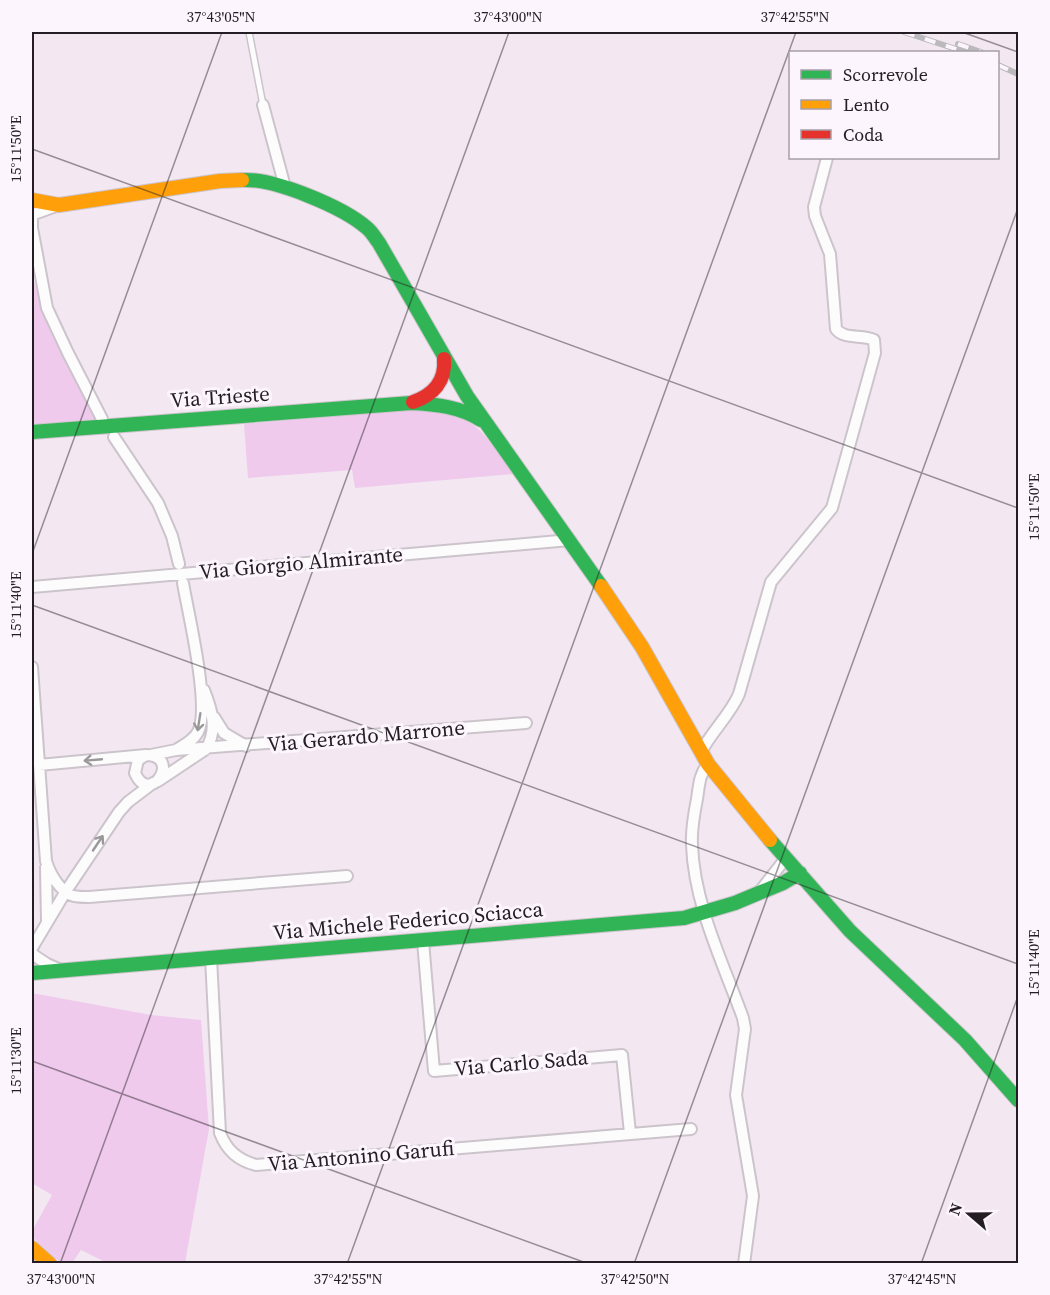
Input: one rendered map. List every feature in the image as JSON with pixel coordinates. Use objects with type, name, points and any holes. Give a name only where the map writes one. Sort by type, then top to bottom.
[{"type":"street","points":[[263,105],[285,188]]},
{"type":"street","points":[[744,1263],[753,1196],[736,1095],[745,1029],[705,914],[695,872],[692,832],[708,739],[739,694],[771,582],[832,508],[875,353],[874,340],[844,335],[836,328],[830,254],[815,216],[814,207],[827,159]]},
{"type":"street","points":[[102,419],[47,308],[33,243],[32,217],[34,214],[59,205],[240,179],[268,182],[285,188],[345,213],[368,229],[380,243],[463,391],[570,540],[642,647],[704,758],[786,858],[850,931],[965,1040],[1018,1100]]},
{"type":"street","points":[[32,192],[54,200],[77,202]]},
{"type":"street","points":[[32,200],[59,205]]},
{"type":"street","points":[[434,398],[443,377],[446,364],[444,358]]},
{"type":"street","points":[[434,398],[459,402],[463,391]]},
{"type":"street","points":[[434,398],[474,415],[488,425]]},
{"type":"street","name":"Via Trieste","points":[[32,432],[411,403],[434,398]]},
{"type":"street","points":[[114,437],[158,503],[172,536],[179,564]]},
{"type":"street","name":"Via Giorgio Almirante","points":[[32,587],[570,540]]},
{"type":"street","points":[[183,583],[201,682],[213,714],[224,733],[246,746]]},
{"type":"street","points":[[32,667],[46,861],[47,922]]},
{"type":"street","points":[[176,750],[191,741],[201,724],[201,682]]},
{"type":"street","points":[[32,948],[66,891],[119,812],[128,802],[206,749],[212,735],[213,714]]},
{"type":"street","name":"Via Gerardo Marrone","points":[[39,765],[148,755],[176,750],[526,723]]},
{"type":"street","points":[[148,755],[159,759],[163,773],[156,782],[144,783],[135,773],[135,764],[148,755]]},
{"type":"street","points":[[32,824],[43,823]]},
{"type":"street","points":[[754,896],[767,884],[786,858]]},
{"type":"street","points":[[46,861],[53,878],[66,891],[72,896],[89,897],[347,876]]},
{"type":"street","name":"Via Michele Federico Sciacca","points":[[32,973],[684,918],[737,904],[789,881],[800,873]]},
{"type":"street","name":"Via Carlo Sada","points":[[423,941],[434,1071],[622,1055],[630,1133]]},
{"type":"street","points":[[32,954],[62,970]]},
{"type":"street","name":"Via Antonino Garufi","points":[[211,958],[220,1133],[229,1149],[244,1162],[256,1165],[691,1129]]},
{"type":"street","points":[[32,1248],[50,1263]]},
{"type":"lane","points":[[249,32],[263,105]]},
{"type":"shaded area","points":[[32,281],[34,281],[51,333],[96,419],[32,425]]},
{"type":"shaded area","points":[[422,409],[441,412],[468,421],[486,437],[514,474],[355,488],[352,470],[248,478],[244,424]]},
{"type":"shaded area","points":[[32,993],[151,1015],[201,1020],[209,1129],[185,1263],[107,1263],[81,1250],[72,1263],[61,1263],[32,1237],[32,1231],[52,1195],[32,1183]]},
{"type":"railway","points":[[904,32],[962,51]]},
{"type":"railway","points":[[958,44],[978,51]]},
{"type":"railway","points":[[999,65],[1018,74]]},
{"type":"traffic: fast","points":[[242,180],[272,184],[308,195],[342,211],[370,231],[467,396],[601,586]]},
{"type":"traffic: fast","points":[[32,432],[411,403],[448,407],[481,420]]},
{"type":"traffic: fast","points":[[770,840],[850,931],[965,1040],[1018,1100]]},
{"type":"traffic: fast","points":[[32,973],[684,918],[735,903],[783,883],[800,873]]},
{"type":"traffic: slow","points":[[32,200],[59,205],[220,181],[242,180]]},
{"type":"traffic: slow","points":[[601,586],[642,647],[708,764],[770,840]]},
{"type":"traffic: slow","points":[[32,1248],[50,1264]]},
{"type":"traffic: jam","points":[[413,402],[427,395],[437,386],[443,374],[444,359]]}]
